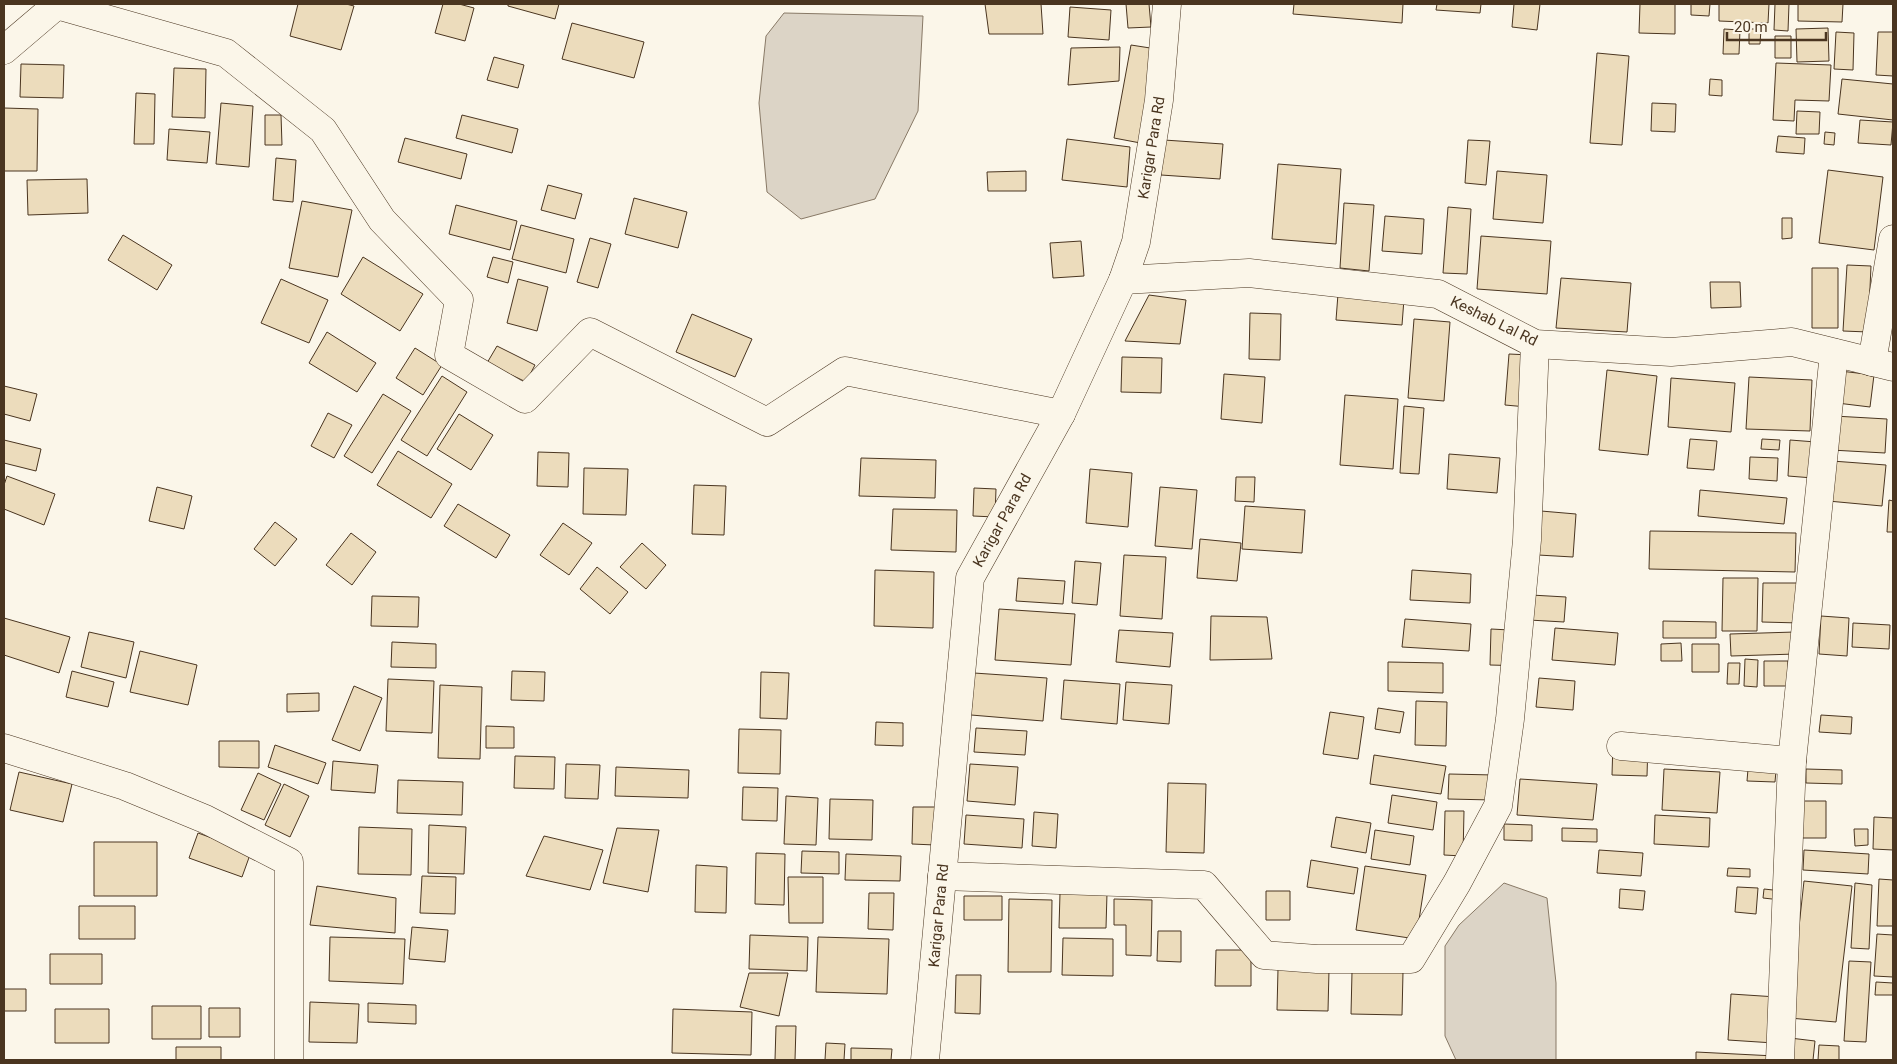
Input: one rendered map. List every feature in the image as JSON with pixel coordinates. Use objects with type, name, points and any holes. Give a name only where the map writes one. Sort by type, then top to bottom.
[{"type":"street","points":[[4,50],[58,4],[226,53],[323,130],[382,220],[458,300],[449,355],[525,399],[590,332],[767,422],[845,371],[1061,414]]},
{"type":"street","name":"Karigar Para Rd","points":[[926,1060],[970,578],[1061,414],[1123,280],[1136,242],[1159,100],[1167,4]]},
{"type":"street","points":[[1883,365],[1893,238]]},
{"type":"street","name":"Keshab Lal Rd","points":[[1123,280],[1249,273],[1438,294],[1535,344],[1671,352],[1792,342],[1883,365]]},
{"type":"street","points":[[942,876],[1204,885],[1264,955],[1317,959],[1411,959],[1457,883],[1498,806],[1510,719],[1526,540],[1535,344]]},
{"type":"street","points":[[1780,1060],[1792,761],[1834,353]]},
{"type":"street","points":[[1621,746],[1792,761]]},
{"type":"street","points":[[4,748],[125,786],[206,820],[289,862],[289,1060]]},
{"type":"shaded area","points":[[784,13],[923,16],[918,111],[875,199],[801,219],[767,192],[759,103],[766,36]]},
{"type":"shaded area","points":[[1504,883],[1547,898],[1556,983],[1556,1060],[1456,1060],[1445,1036],[1445,946],[1459,925]]},
{"type":"building","points":[[298,4],[346,4],[354,6],[341,50],[290,36]]},
{"type":"building","points":[[443,4],[459,4],[474,8],[465,41],[435,33]]},
{"type":"building","points":[[508,4],[559,4],[555,19],[508,6]]},
{"type":"building","points":[[985,4],[1041,4],[1043,34],[989,34]]},
{"type":"building","points":[[1126,4],[1149,4],[1151,27],[1128,28]]},
{"type":"building","points":[[1294,4],[1403,4],[1402,23],[1293,14]]},
{"type":"building","points":[[1437,4],[1481,4],[1480,13],[1436,10]]},
{"type":"building","points":[[1514,4],[1540,4],[1537,30],[1512,27]]},
{"type":"building","points":[[1640,4],[1675,4],[1675,34],[1639,33]]},
{"type":"building","points":[[1691,4],[1710,4],[1709,16],[1691,15]]},
{"type":"building","points":[[1719,4],[1769,4],[1768,23],[1719,21]]},
{"type":"building","points":[[1775,4],[1789,4],[1788,31],[1774,30]]},
{"type":"building","points":[[1798,4],[1843,4],[1842,22],[1798,21]]},
{"type":"building","points":[[1070,7],[1111,10],[1109,40],[1068,37]]},
{"type":"building","points":[[572,23],[644,42],[634,78],[562,59]]},
{"type":"building","points":[[1828,28],[1829,61],[1797,62],[1796,29]]},
{"type":"building","points":[[1724,29],[1740,30],[1739,54],[1723,54]]},
{"type":"building","points":[[1749,29],[1761,29],[1760,44],[1749,44]]},
{"type":"building","points":[[1836,32],[1854,33],[1853,70],[1834,69]]},
{"type":"building","points":[[1878,32],[1893,32],[1893,76],[1876,75]]},
{"type":"building","points":[[1775,36],[1791,36],[1791,58],[1775,58]]},
{"type":"building","points":[[1131,45],[1163,50],[1151,145],[1114,138]]},
{"type":"building","points":[[1120,47],[1119,81],[1068,85],[1071,48]]},
{"type":"building","points":[[1597,53],[1629,56],[1622,145],[1590,143]]},
{"type":"building","points":[[494,57],[524,65],[518,88],[487,80]]},
{"type":"building","points":[[1776,63],[1831,65],[1829,101],[1795,100],[1794,121],[1773,120]]},
{"type":"building","points":[[21,64],[64,65],[63,98],[20,97]]},
{"type":"building","points":[[174,68],[206,69],[205,118],[172,117]]},
{"type":"building","points":[[1710,79],[1722,80],[1722,96],[1709,95]]},
{"type":"building","points":[[1842,79],[1893,84],[1893,120],[1838,114]]},
{"type":"building","points":[[136,93],[155,94],[154,144],[134,144]]},
{"type":"building","points":[[221,103],[253,106],[249,167],[216,164]]},
{"type":"building","points":[[1652,103],[1676,104],[1675,132],[1651,131]]},
{"type":"building","points":[[4,108],[38,109],[37,171],[4,171]]},
{"type":"building","points":[[1797,111],[1820,112],[1819,134],[1796,134]]},
{"type":"building","points":[[265,115],[281,115],[282,145],[265,145]]},
{"type":"building","points":[[462,115],[518,129],[512,153],[456,138]]},
{"type":"building","points":[[1860,120],[1893,122],[1891,145],[1858,143]]},
{"type":"building","points":[[169,129],[210,132],[207,163],[167,160]]},
{"type":"building","points":[[1825,132],[1835,133],[1834,145],[1824,144]]},
{"type":"building","points":[[1778,136],[1805,138],[1804,154],[1776,152]]},
{"type":"building","points":[[405,138],[467,154],[461,179],[398,162]]},
{"type":"building","points":[[1067,139],[1130,147],[1127,187],[1062,180]]},
{"type":"building","points":[[1164,140],[1223,144],[1220,179],[1161,175]]},
{"type":"building","points":[[1468,140],[1490,141],[1486,185],[1465,183]]},
{"type":"building","points":[[276,158],[296,160],[293,202],[273,200]]},
{"type":"building","points":[[1278,164],[1341,169],[1336,244],[1272,239]]},
{"type":"building","points":[[1828,170],[1883,177],[1874,250],[1819,243]]},
{"type":"building","points":[[1026,171],[1026,191],[988,191],[987,172]]},
{"type":"building","points":[[1497,171],[1547,175],[1543,223],[1493,219]]},
{"type":"building","points":[[87,179],[88,213],[28,215],[27,180]]},
{"type":"building","points":[[548,185],[582,194],[575,219],[541,210]]},
{"type":"building","points":[[634,198],[687,212],[678,248],[625,234]]},
{"type":"building","points":[[302,201],[352,210],[338,277],[289,268]]},
{"type":"building","points":[[1344,203],[1374,205],[1369,271],[1340,268]]},
{"type":"building","points":[[456,205],[517,221],[510,250],[449,234]]},
{"type":"building","points":[[1448,207],[1471,209],[1467,274],[1443,273]]},
{"type":"building","points":[[1385,216],[1424,219],[1422,254],[1382,251]]},
{"type":"building","points":[[1782,218],[1792,218],[1792,238],[1782,239]]},
{"type":"building","points":[[521,225],[574,239],[566,273],[512,259]]},
{"type":"building","points":[[123,235],[172,265],[157,290],[108,260]]},
{"type":"building","points":[[1481,236],[1551,241],[1547,294],[1477,289]]},
{"type":"building","points":[[590,238],[611,244],[598,288],[577,282]]},
{"type":"building","points":[[1081,241],[1084,276],[1053,278],[1050,243]]},
{"type":"building","points":[[363,257],[423,294],[400,331],[341,294]]},
{"type":"building","points":[[493,257],[513,262],[508,283],[487,277]]},
{"type":"building","points":[[1847,265],[1871,266],[1868,332],[1843,331]]},
{"type":"building","points":[[1812,268],[1838,268],[1838,328],[1812,328]]},
{"type":"building","points":[[1561,278],[1631,283],[1627,332],[1556,328]]},
{"type":"building","points":[[281,279],[328,300],[309,343],[261,323]]},
{"type":"building","points":[[518,279],[548,287],[537,331],[507,323]]},
{"type":"building","points":[[1710,282],[1740,282],[1741,307],[1711,308]]},
{"type":"building","points":[[1338,294],[1404,299],[1402,325],[1336,320]]},
{"type":"building","points":[[1149,295],[1186,300],[1180,344],[1125,341]]},
{"type":"building","points":[[1250,313],[1281,314],[1280,360],[1249,359]]},
{"type":"building","points":[[692,314],[752,339],[735,377],[676,352]]},
{"type":"building","points":[[1414,319],[1450,322],[1444,401],[1408,398]]},
{"type":"building","points":[[327,332],[376,363],[357,392],[309,363]]},
{"type":"building","points":[[497,346],[535,365],[526,382],[487,363]]},
{"type":"building","points":[[415,348],[442,365],[423,395],[396,378]]},
{"type":"building","points":[[1509,354],[1530,355],[1527,407],[1505,405]]},
{"type":"building","points":[[1122,357],[1162,358],[1161,393],[1121,392]]},
{"type":"building","points":[[1607,370],[1657,376],[1648,455],[1599,450]]},
{"type":"building","points":[[1840,371],[1874,375],[1870,407],[1837,403]]},
{"type":"building","points":[[1224,374],[1265,377],[1262,423],[1221,419]]},
{"type":"building","points":[[442,376],[467,392],[427,456],[401,440]]},
{"type":"building","points":[[1749,377],[1812,380],[1810,431],[1746,429]]},
{"type":"building","points":[[1671,378],[1735,383],[1731,432],[1668,427]]},
{"type":"building","points":[[4,386],[37,394],[30,421],[4,414]]},
{"type":"building","points":[[383,394],[411,411],[372,473],[344,456]]},
{"type":"building","points":[[1345,395],[1398,399],[1393,469],[1340,465]]},
{"type":"building","points":[[1404,406],[1424,408],[1419,474],[1400,473]]},
{"type":"building","points":[[328,413],[352,425],[334,458],[311,446]]},
{"type":"building","points":[[459,414],[493,435],[471,470],[437,449]]},
{"type":"building","points":[[1834,416],[1887,419],[1885,453],[1831,450]]},
{"type":"building","points":[[1690,439],[1717,441],[1714,470],[1687,468]]},
{"type":"building","points":[[1762,439],[1780,440],[1779,450],[1761,449]]},
{"type":"building","points":[[4,440],[41,449],[36,471],[4,463]]},
{"type":"building","points":[[1790,440],[1816,442],[1813,478],[1788,476]]},
{"type":"building","points":[[398,451],[452,484],[431,518],[377,485]]},
{"type":"building","points":[[538,452],[569,453],[568,487],[537,486]]},
{"type":"building","points":[[1449,454],[1500,458],[1497,493],[1447,489]]},
{"type":"building","points":[[1750,457],[1778,458],[1777,481],[1749,479]]},
{"type":"building","points":[[861,458],[936,460],[935,498],[859,496]]},
{"type":"building","points":[[1832,461],[1886,465],[1882,506],[1828,501]]},
{"type":"building","points":[[584,468],[628,469],[626,515],[583,514]]},
{"type":"building","points":[[1090,469],[1132,473],[1128,527],[1086,523]]},
{"type":"building","points":[[7,476],[55,494],[44,525],[4,509],[4,485]]},
{"type":"building","points":[[1236,477],[1255,477],[1254,502],[1235,501]]},
{"type":"building","points":[[694,485],[726,486],[724,535],[692,534]]},
{"type":"building","points":[[157,487],[192,496],[184,529],[149,521]]},
{"type":"building","points":[[1160,487],[1197,490],[1192,549],[1155,546]]},
{"type":"building","points":[[974,488],[996,489],[995,517],[973,516]]},
{"type":"building","points":[[1700,490],[1787,498],[1784,524],[1698,516]]},
{"type":"building","points":[[1889,500],[1893,501],[1893,532],[1887,532]]},
{"type":"building","points":[[458,504],[510,535],[496,558],[444,526]]},
{"type":"building","points":[[1245,506],[1305,510],[1302,553],[1242,549]]},
{"type":"building","points":[[893,509],[957,510],[956,552],[891,550]]},
{"type":"building","points":[[1541,511],[1576,514],[1573,557],[1538,555]]},
{"type":"building","points":[[275,522],[297,539],[275,566],[254,549]]},
{"type":"building","points":[[563,523],[592,543],[569,575],[540,555]]},
{"type":"building","points":[[1650,531],[1796,533],[1795,572],[1649,569]]},
{"type":"building","points":[[351,533],[376,552],[352,585],[326,565]]},
{"type":"building","points":[[1200,539],[1241,543],[1237,581],[1197,578]]},
{"type":"building","points":[[642,543],[666,565],[646,589],[620,567]]},
{"type":"building","points":[[1124,555],[1166,557],[1162,619],[1120,616]]},
{"type":"building","points":[[1075,561],[1101,563],[1097,605],[1072,603]]},
{"type":"building","points":[[597,567],[628,592],[610,614],[580,589]]},
{"type":"building","points":[[875,570],[934,572],[933,628],[874,626]]},
{"type":"building","points":[[1412,570],[1471,574],[1470,603],[1410,600]]},
{"type":"building","points":[[1018,578],[1065,581],[1063,604],[1016,601]]},
{"type":"building","points":[[1723,578],[1758,578],[1757,631],[1722,631]]},
{"type":"building","points":[[1763,583],[1800,583],[1800,623],[1762,622]]},
{"type":"building","points":[[1531,595],[1566,597],[1564,622],[1529,620]]},
{"type":"building","points":[[372,596],[419,597],[418,627],[371,626]]},
{"type":"building","points":[[999,609],[1075,614],[1071,665],[995,660]]},
{"type":"building","points":[[1211,616],[1267,617],[1272,659],[1210,660]]},
{"type":"building","points":[[1821,616],[1849,618],[1847,656],[1819,654]]},
{"type":"building","points":[[4,618],[70,637],[59,673],[4,655]]},
{"type":"building","points":[[1405,619],[1471,624],[1469,651],[1402,647]]},
{"type":"building","points":[[1663,621],[1716,622],[1716,638],[1663,638]]},
{"type":"building","points":[[1853,623],[1890,625],[1889,649],[1852,647]]},
{"type":"building","points":[[1555,628],[1618,633],[1615,665],[1552,660]]},
{"type":"building","points":[[1491,629],[1528,631],[1527,666],[1490,665]]},
{"type":"building","points":[[1119,630],[1173,633],[1170,667],[1116,662]]},
{"type":"building","points":[[89,632],[134,642],[126,678],[81,667]]},
{"type":"building","points":[[1795,632],[1796,654],[1731,656],[1730,634]]},
{"type":"building","points":[[392,642],[436,644],[436,668],[391,667]]},
{"type":"building","points":[[1681,643],[1682,661],[1661,661],[1661,644]]},
{"type":"building","points":[[1692,644],[1719,644],[1719,672],[1692,672]]},
{"type":"building","points":[[140,651],[197,665],[188,705],[130,692]]},
{"type":"building","points":[[1745,659],[1758,660],[1757,687],[1744,686]]},
{"type":"building","points":[[1764,661],[1788,661],[1788,686],[1764,686]]},
{"type":"building","points":[[1388,662],[1443,663],[1443,693],[1388,691]]},
{"type":"building","points":[[1728,663],[1740,663],[1739,684],[1727,684]]},
{"type":"building","points":[[72,671],[114,682],[108,707],[66,697]]},
{"type":"building","points":[[512,671],[545,672],[544,701],[511,700]]},
{"type":"building","points":[[761,672],[789,673],[787,719],[760,718]]},
{"type":"building","points":[[974,673],[1047,678],[1043,721],[971,715]]},
{"type":"building","points":[[1539,678],[1575,681],[1573,710],[1536,707]]},
{"type":"building","points":[[388,679],[434,681],[432,733],[386,731]]},
{"type":"building","points":[[1064,680],[1120,684],[1117,724],[1061,719]]},
{"type":"building","points":[[1126,682],[1172,685],[1169,724],[1123,720]]},
{"type":"building","points":[[440,685],[482,687],[480,759],[438,758]]},
{"type":"building","points":[[354,686],[382,698],[360,751],[332,740]]},
{"type":"building","points":[[319,693],[319,711],[287,712],[287,694]]},
{"type":"building","points":[[1416,701],[1447,702],[1446,746],[1415,745]]},
{"type":"building","points":[[1378,708],[1404,712],[1400,733],[1375,729]]},
{"type":"building","points":[[1330,712],[1364,717],[1358,759],[1323,754]]},
{"type":"building","points":[[1821,715],[1852,717],[1851,734],[1819,732]]},
{"type":"building","points":[[876,722],[903,723],[903,746],[875,745]]},
{"type":"building","points":[[486,726],[514,727],[514,748],[486,748]]},
{"type":"building","points":[[976,728],[1027,731],[1025,755],[974,752]]},
{"type":"building","points":[[739,729],[781,730],[780,774],[738,773]]},
{"type":"building","points":[[219,741],[259,741],[259,768],[219,767]]},
{"type":"building","points":[[1613,742],[1648,743],[1647,776],[1612,775]]},
{"type":"building","points":[[275,745],[326,763],[318,784],[268,767]]},
{"type":"building","points":[[1374,755],[1446,766],[1441,794],[1370,784]]},
{"type":"building","points":[[515,756],[555,757],[554,789],[514,788]]},
{"type":"building","points":[[333,761],[378,765],[375,793],[331,790]]},
{"type":"building","points":[[566,764],[600,765],[598,799],[565,798]]},
{"type":"building","points":[[970,764],[1018,767],[1015,805],[967,801]]},
{"type":"building","points":[[616,767],[689,770],[688,798],[615,796]]},
{"type":"building","points":[[1664,769],[1720,772],[1717,813],[1662,810]]},
{"type":"building","points":[[1748,769],[1776,771],[1775,782],[1747,781]]},
{"type":"building","points":[[1806,769],[1842,770],[1842,784],[1806,783]]},
{"type":"building","points":[[19,772],[72,784],[63,822],[10,810]]},
{"type":"building","points":[[258,773],[281,784],[264,820],[241,810]]},
{"type":"building","points":[[1449,774],[1494,775],[1493,800],[1448,799]]},
{"type":"building","points":[[1520,779],[1597,784],[1593,820],[1517,815]]},
{"type":"building","points":[[398,780],[463,782],[462,815],[397,813]]},
{"type":"building","points":[[1168,783],[1206,784],[1204,853],[1166,852]]},
{"type":"building","points":[[284,784],[309,796],[290,837],[265,825]]},
{"type":"building","points":[[743,787],[778,788],[777,821],[742,820]]},
{"type":"building","points":[[1392,795],[1437,802],[1433,830],[1388,823]]},
{"type":"building","points":[[786,796],[818,798],[816,845],[784,844]]},
{"type":"building","points":[[830,799],[873,800],[872,840],[829,839]]},
{"type":"building","points":[[1802,801],[1826,801],[1826,838],[1802,838]]},
{"type":"building","points":[[913,807],[936,807],[935,845],[912,844]]},
{"type":"building","points":[[1445,811],[1464,811],[1463,856],[1444,855]]},
{"type":"building","points":[[1034,812],[1058,814],[1056,848],[1032,846]]},
{"type":"building","points":[[966,815],[1024,819],[1022,848],[964,844]]},
{"type":"building","points":[[1655,815],[1710,818],[1709,847],[1654,844]]},
{"type":"building","points":[[1336,817],[1371,823],[1366,853],[1331,847]]},
{"type":"building","points":[[1874,817],[1893,818],[1893,850],[1873,849]]},
{"type":"building","points":[[1504,824],[1532,825],[1532,841],[1504,840]]},
{"type":"building","points":[[429,825],[466,827],[464,874],[428,873]]},
{"type":"building","points":[[359,827],[412,829],[411,875],[358,874]]},
{"type":"building","points":[[617,828],[659,830],[648,892],[603,883]]},
{"type":"building","points":[[1562,828],[1597,829],[1597,842],[1562,841]]},
{"type":"building","points":[[1854,829],[1868,829],[1868,845],[1855,846]]},
{"type":"building","points":[[1375,830],[1414,836],[1410,865],[1371,859]]},
{"type":"building","points":[[198,833],[251,852],[242,877],[189,858]]},
{"type":"building","points":[[544,836],[603,850],[590,890],[526,876]]},
{"type":"building","points":[[94,842],[157,842],[157,896],[94,896]]},
{"type":"building","points":[[1599,850],[1643,853],[1641,876],[1597,873]]},
{"type":"building","points":[[1804,850],[1869,854],[1868,874],[1803,870]]},
{"type":"building","points":[[802,851],[839,852],[839,874],[801,873]]},
{"type":"building","points":[[756,853],[785,854],[784,905],[755,904]]},
{"type":"building","points":[[846,854],[901,856],[900,881],[845,880]]},
{"type":"building","points":[[1311,860],[1358,868],[1354,894],[1307,887]]},
{"type":"building","points":[[696,865],[727,867],[726,913],[695,912]]},
{"type":"building","points":[[1365,866],[1426,875],[1416,939],[1356,930]]},
{"type":"building","points":[[1728,868],[1750,869],[1750,877],[1727,876]]},
{"type":"building","points":[[422,876],[456,877],[455,914],[420,913]]},
{"type":"building","points":[[788,877],[823,877],[823,923],[789,923]]},
{"type":"building","points":[[1879,879],[1893,880],[1893,926],[1877,926]]},
{"type":"building","points":[[1804,881],[1852,886],[1836,1022],[1789,1018]]},
{"type":"building","points":[[1855,883],[1872,885],[1869,949],[1851,948]]},
{"type":"building","points":[[317,886],[396,898],[395,933],[310,925]]},
{"type":"building","points":[[1737,887],[1758,888],[1756,914],[1735,912]]},
{"type":"building","points":[[1620,889],[1645,891],[1643,910],[1619,908]]},
{"type":"building","points":[[1764,889],[1782,891],[1781,900],[1763,898]]},
{"type":"building","points":[[1266,891],[1290,891],[1290,920],[1266,920]]},
{"type":"building","points":[[869,893],[894,893],[893,930],[868,929]]},
{"type":"building","points":[[1060,893],[1107,893],[1106,928],[1059,928]]},
{"type":"building","points":[[964,896],[1002,896],[1002,920],[964,920]]},
{"type":"building","points":[[1009,899],[1052,900],[1051,972],[1008,972]]},
{"type":"building","points":[[1114,899],[1152,900],[1151,956],[1126,955],[1126,925],[1114,925]]},
{"type":"building","points":[[79,906],[135,906],[135,939],[79,939]]},
{"type":"building","points":[[412,927],[448,930],[445,962],[409,959]]},
{"type":"building","points":[[1158,931],[1181,931],[1181,962],[1157,961]]},
{"type":"building","points":[[1877,934],[1893,935],[1893,977],[1874,976]]},
{"type":"building","points":[[750,935],[808,937],[807,971],[749,969]]},
{"type":"building","points":[[330,937],[405,939],[403,984],[329,981]]},
{"type":"building","points":[[818,937],[889,939],[887,994],[816,992]]},
{"type":"building","points":[[1063,938],[1113,939],[1113,976],[1062,975]]},
{"type":"building","points":[[1216,950],[1251,950],[1251,986],[1215,986]]},
{"type":"building","points":[[50,954],[102,954],[102,984],[50,984]]},
{"type":"building","points":[[1849,961],[1871,962],[1866,1042],[1844,1041]]},
{"type":"building","points":[[1278,969],[1329,970],[1328,1011],[1277,1010]]},
{"type":"building","points":[[1352,972],[1403,972],[1402,1015],[1351,1014]]},
{"type":"building","points":[[749,973],[788,973],[779,1016],[740,1007]]},
{"type":"building","points":[[956,975],[981,975],[980,1014],[955,1013]]},
{"type":"building","points":[[1876,982],[1893,983],[1893,995],[1875,995]]},
{"type":"building","points":[[4,989],[26,989],[26,1011],[4,1011]]},
{"type":"building","points":[[1731,994],[1777,997],[1774,1043],[1728,1040]]},
{"type":"building","points":[[310,1002],[359,1004],[357,1043],[309,1042]]},
{"type":"building","points":[[368,1003],[416,1005],[416,1024],[368,1022]]},
{"type":"building","points":[[152,1006],[201,1006],[201,1039],[152,1039]]},
{"type":"building","points":[[209,1008],[240,1008],[240,1037],[209,1037]]},
{"type":"building","points":[[55,1009],[109,1009],[109,1043],[55,1043]]},
{"type":"building","points":[[673,1009],[752,1012],[751,1055],[672,1053]]},
{"type":"building","points":[[776,1026],[796,1026],[795,1060],[775,1060]]},
{"type":"building","points":[[1790,1038],[1815,1041],[1813,1060],[1787,1060]]},
{"type":"building","points":[[826,1043],[845,1044],[844,1060],[825,1060]]},
{"type":"building","points":[[1819,1045],[1839,1046],[1839,1060],[1818,1060]]},
{"type":"building","points":[[176,1047],[221,1047],[221,1060],[176,1060]]},
{"type":"building","points":[[851,1048],[892,1049],[891,1060],[851,1060]]},
{"type":"building","points":[[1696,1052],[1775,1056],[1774,1060],[1696,1060]]}]
